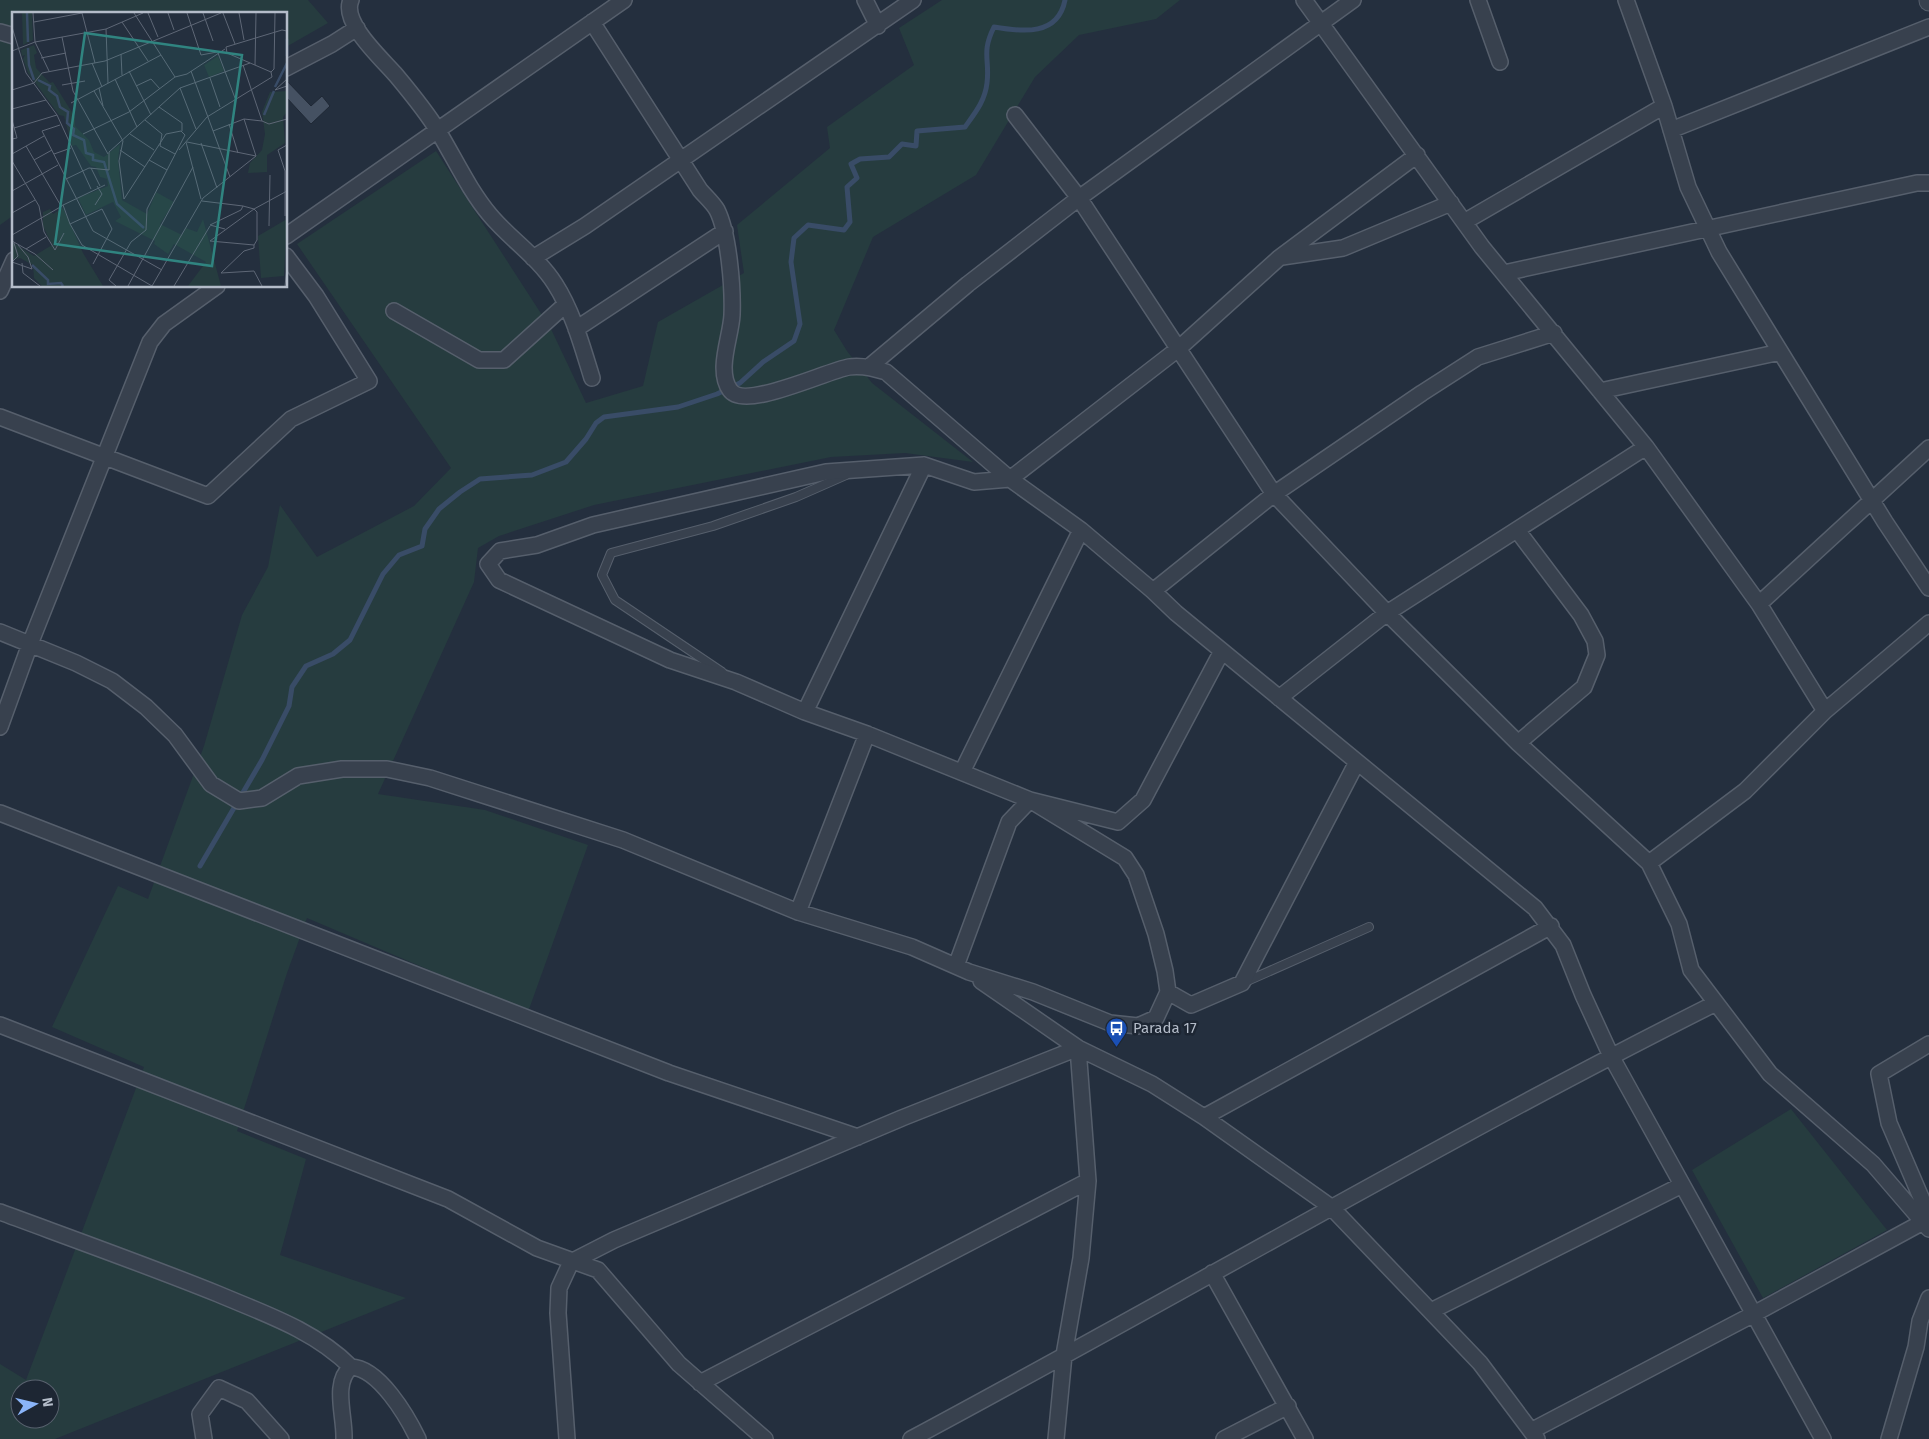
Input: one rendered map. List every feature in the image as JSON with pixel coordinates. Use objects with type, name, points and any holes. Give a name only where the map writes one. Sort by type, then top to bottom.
[{"type":"street","points":[[335,0],[352,14],[368,45],[413,95],[438,130],[488,214],[533,258],[554,282],[566,304],[576,329],[592,378]]},
{"type":"street","points":[[288,235],[624,0]]},
{"type":"street","points":[[865,0],[878,26]]},
{"type":"street","points":[[533,258],[585,226],[878,26],[913,0]]},
{"type":"street","points":[[1304,0],[1464,222],[1646,447],[1759,604],[1825,711]]},
{"type":"street","points":[[869,367],[968,284],[1079,198],[1353,0]]},
{"type":"street","points":[[1478,0],[1500,62]]},
{"type":"street","points":[[1626,0],[1664,106],[1688,187],[1707,228],[1780,352],[1918,575],[1929,588]]},
{"type":"street","points":[[288,67],[332,44],[352,14]]},
{"type":"street","points":[[592,22],[700,190],[717,209],[725,231],[732,315],[725,373],[730,391],[740,398],[756,397],[832,371],[851,367],[869,367],[886,372],[1010,480],[1081,530],[1222,651],[1535,908],[1551,926],[1563,945],[1582,995],[1612,1056],[1752,1315],[1823,1439]]},
{"type":"street","points":[[1671,130],[1929,27]]},
{"type":"street","points":[[1464,222],[1664,106]]},
{"type":"street","points":[[1015,115],[1079,198],[1274,494],[1387,613],[1518,743],[1649,863],[1679,924],[1691,970],[1770,1074],[1873,1164],[1927,1222]]},
{"type":"street","points":[[1222,651],[1143,800],[1118,822],[1030,800],[868,734],[805,712],[736,682],[670,660],[499,580],[488,564],[500,551],[537,545],[593,525],[826,472],[924,465],[974,482],[1010,480],[1178,349],[1279,258],[1417,155]]},
{"type":"street","points":[[1504,273],[1917,183],[1929,183]]},
{"type":"street","points":[[1279,258],[1343,248],[1451,203]]},
{"type":"street","points":[[576,329],[725,231]]},
{"type":"street","points":[[0,417],[208,496],[291,419],[369,381],[316,296],[288,259]]},
{"type":"street","points":[[0,292],[12,265]]},
{"type":"street","points":[[0,727],[30,644],[150,342],[164,324],[214,288]]},
{"type":"street","points":[[394,311],[479,360],[504,360],[566,304]]},
{"type":"street","points":[[1153,591],[1274,494],[1478,357],[1554,333]]},
{"type":"street","points":[[1600,391],[1780,352]]},
{"type":"street","points":[[1279,698],[1387,613],[1646,447]]},
{"type":"street","points":[[1759,604],[1871,499],[1929,448]]},
{"type":"street","points":[[805,712],[924,465]]},
{"type":"street","points":[[962,772],[1081,530]]},
{"type":"street","points":[[1517,530],[1581,615],[1595,640],[1597,655],[1584,687],[1518,743]]},
{"type":"street","points":[[1649,863],[1745,792],[1825,711],[1929,623]]},
{"type":"street","points":[[0,632],[76,662],[112,682],[146,708],[174,736],[211,784],[239,801],[262,798],[298,776],[342,769],[387,769],[430,778],[623,840],[798,912],[912,947],[962,969],[1033,992],[1110,1023],[1138,1026],[1156,1018],[1168,992],[1156,934],[1136,875],[1125,858],[1030,800]]},
{"type":"street","points":[[798,912],[868,734]]},
{"type":"street","points":[[1168,992],[1191,1005],[1242,983],[1357,762]]},
{"type":"street","points":[[962,969],[1009,822],[1030,800]]},
{"type":"street","points":[[0,813],[669,1073],[858,1137]]},
{"type":"street","points":[[1204,1117],[1551,926]]},
{"type":"street","points":[[962,969],[1078,1048],[1152,1084],[1204,1117],[1331,1206],[1480,1363],[1534,1435],[1752,1315],[1927,1222]]},
{"type":"street","points":[[911,1439],[1331,1206],[1612,1056],[1716,1003]]},
{"type":"street","points":[[0,1025],[448,1199],[536,1248],[598,1270],[679,1364],[765,1439]]},
{"type":"street","points":[[1927,1222],[1889,1123],[1880,1074],[1929,1044]]},
{"type":"street","points":[[567,1439],[558,1313],[559,1288],[571,1262],[614,1240],[858,1137],[1078,1048]]},
{"type":"street","points":[[1056,1439],[1064,1355],[1081,1258],[1088,1181],[1078,1048]]},
{"type":"street","points":[[700,1383],[1088,1181]]},
{"type":"street","points":[[1431,1311],[1682,1185]]},
{"type":"street","points":[[0,1212],[167,1273],[302,1330],[325,1344],[351,1367]]},
{"type":"street","points":[[1212,1273],[1305,1439]]},
{"type":"street","points":[[1889,1439],[1916,1346],[1920,1322],[1929,1298]]},
{"type":"street","points":[[344,1439],[340,1383],[344,1373],[351,1367],[360,1367],[384,1387],[407,1418],[418,1439]]},
{"type":"street","points":[[204,1439],[200,1414],[219,1388],[247,1401],[280,1439]]},
{"type":"street","points":[[1224,1439],[1288,1406]]},
{"type":"lane","points":[[736,682],[615,600],[602,575],[610,553],[713,526],[796,497],[858,470]]},
{"type":"lane","points":[[1242,983],[1369,928]]},
{"type":"green space","points":[[0,0],[308,0],[328,23],[288,46],[288,12],[12,12],[12,216],[0,225]]},
{"type":"green space","points":[[942,0],[1180,0],[1156,19],[1079,35],[1035,77],[976,175],[873,237],[834,330],[847,351],[872,383],[973,462],[905,453],[831,457],[594,505],[499,536],[478,548],[474,582],[378,794],[485,810],[588,845],[528,1012],[307,918],[287,973],[237,1131],[306,1159],[280,1255],[406,1298],[55,1439],[0,1439],[0,1364],[24,1379],[10,1379],[10,1429],[60,1429],[60,1379],[26,1379],[144,1067],[52,1027],[118,886],[148,899],[204,746],[242,615],[268,567],[280,505],[317,557],[414,506],[451,468],[297,244],[436,151],[551,329],[586,403],[643,386],[658,322],[744,273],[737,225],[830,148],[827,127],[914,65],[899,28]]},
{"type":"green space","points":[[1791,1109],[1887,1230],[1763,1298],[1692,1170]]},
{"type":"building","points":[[288,82],[311,106],[322,96],[330,106],[311,124],[288,99]]},
{"type":"waterway","points":[[200,866],[262,760],[289,706],[292,687],[306,666],[333,654],[350,640],[383,574],[399,555],[422,546],[425,529],[439,509],[480,479],[532,475],[566,462],[586,439],[596,423],[604,417],[678,407],[717,394],[740,383],[763,362],[794,341],[800,324],[791,262],[794,238],[808,225],[844,230],[850,222],[847,187],[857,178],[851,164],[860,159],[889,157],[902,144],[916,146],[917,131],[965,127],[984,96],[988,75],[988,43],[994,27],[1027,30],[1047,26],[1061,12],[1065,0]]},
{"type":"place","name":"Parada 17","points":[[1117,1047]]}]
